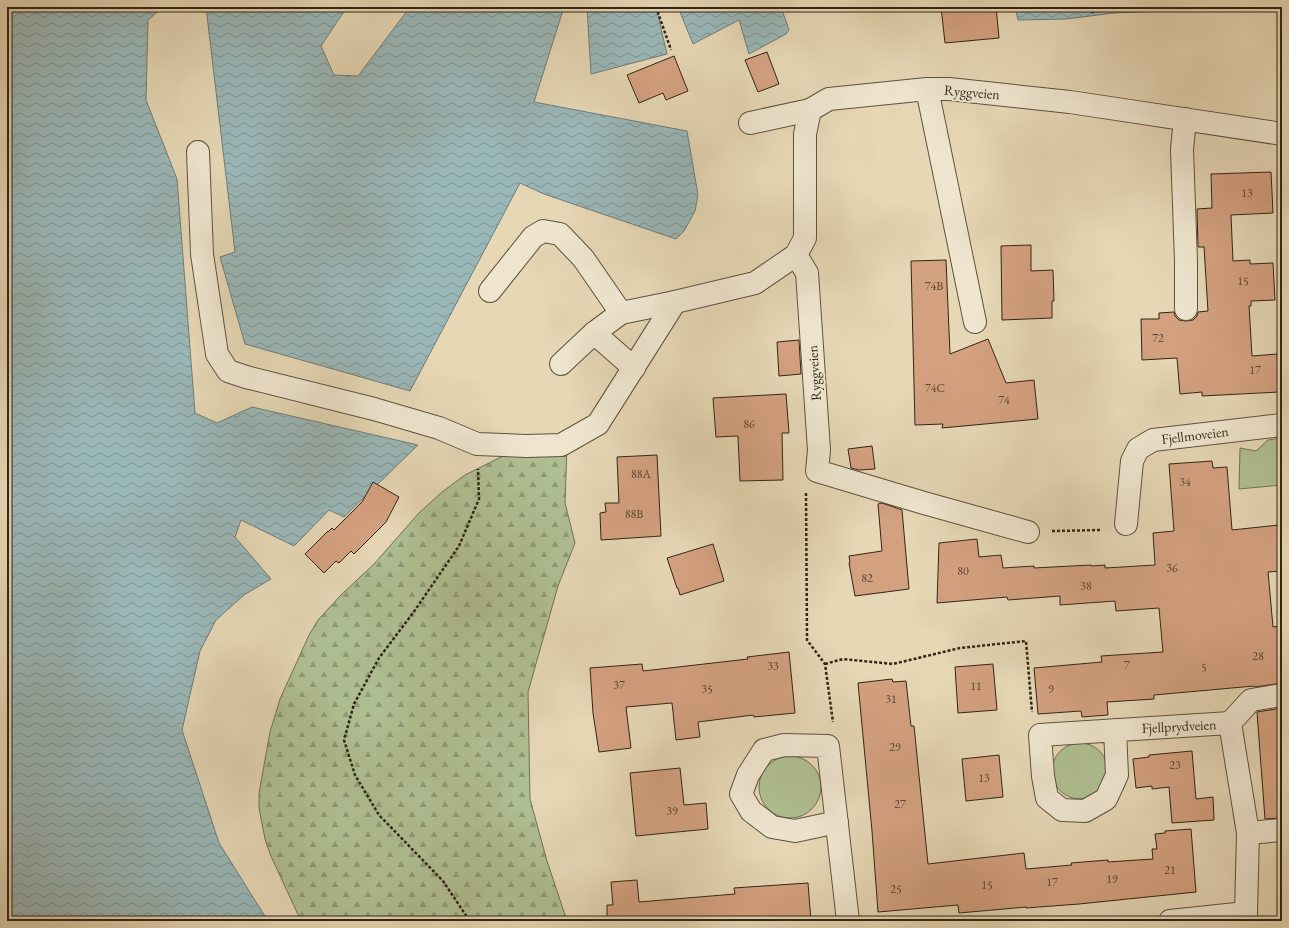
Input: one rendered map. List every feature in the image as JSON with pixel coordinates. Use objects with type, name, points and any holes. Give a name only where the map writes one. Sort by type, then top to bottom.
[{"type":"street","name":"Ryggveien","points":[[750,123],[810,110],[828,99],[927,89],[949,89],[1070,102],[1282,134]]},
{"type":"street","points":[[927,89],[975,322]]},
{"type":"street","points":[[561,364],[594,333],[621,313],[755,283],[796,255],[805,238],[805,134],[810,110]]},
{"type":"street","points":[[1185,119],[1182,149],[1186,309]]},
{"type":"street","points":[[198,152],[202,254],[217,354],[228,371],[246,377],[374,409],[439,428],[477,444],[526,446],[561,445],[598,424],[675,302]]},
{"type":"street","points":[[490,290],[534,237],[543,231],[549,232],[560,234],[583,258],[621,313]]},
{"type":"street","name":"Ryggveien","points":[[796,255],[807,274],[819,450],[817,471]]},
{"type":"street","points":[[594,333],[634,368]]},
{"type":"street","name":"Fjellmoveien","points":[[1126,524],[1132,462],[1138,449],[1154,440],[1282,425]]},
{"type":"street","points":[[817,471],[1028,532]]},
{"type":"street","points":[[1230,723],[1251,700],[1282,694]]},
{"type":"street","name":"Fjellprydveien","points":[[1040,735],[1230,723],[1248,832],[1247,917],[1170,921]]},
{"type":"street","points":[[1040,735],[1043,776],[1047,798],[1062,810],[1084,811],[1106,799],[1117,775],[1115,730]]},
{"type":"street","points":[[837,822],[795,831],[772,827],[751,811],[741,794],[748,775],[764,750],[784,745],[828,746],[837,822],[848,921]]},
{"type":"street","points":[[1248,832],[1282,830]]},
{"type":"path","points":[[656,7],[671,50]]},
{"type":"path","points":[[1091,7],[1093,13]]},
{"type":"path","points":[[468,921],[467,916],[443,881],[379,815],[355,775],[344,740],[354,704],[379,658],[413,613],[459,546],[479,499],[477,444]]},
{"type":"path","points":[[817,471],[806,492],[808,640],[825,664],[834,733],[828,746]]},
{"type":"path","points":[[1028,532],[1104,530],[1126,524]]},
{"type":"path","points":[[825,664],[843,659],[893,664],[960,648],[1026,641],[1033,722],[1040,735]]},
{"type":"green space","points":[[1282,438],[1282,485],[1239,489],[1240,448],[1256,451],[1268,440]]},
{"type":"green space","points":[[567,445],[565,503],[575,543],[558,586],[528,692],[530,799],[547,861],[567,921],[301,921],[270,854],[265,839],[259,808],[259,793],[270,732],[280,699],[309,635],[318,620],[341,595],[375,563],[419,513],[442,492],[465,475],[503,456]]},
{"type":"green space","points":[[1080,743],[1091,745],[1100,751],[1106,760],[1108,771],[1106,782],[1100,791],[1091,797],[1080,799],[1069,797],[1060,791],[1054,782],[1052,771],[1054,760],[1060,751],[1069,745]]},
{"type":"green space","points":[[790,756],[802,758],[812,765],[819,775],[821,787],[819,799],[812,809],[802,816],[790,818],[778,816],[768,809],[761,799],[759,787],[761,775],[768,765],[778,758]]},
{"type":"water","points":[[7,7],[163,7],[148,20],[146,100],[177,179],[195,413],[217,423],[252,407],[418,445],[344,517],[329,510],[294,546],[241,520],[235,537],[271,579],[244,595],[216,620],[200,651],[182,730],[219,843],[268,921],[7,921]]},
{"type":"water","points":[[206,7],[347,7],[321,46],[334,75],[358,76],[410,7],[564,7],[534,102],[687,131],[698,195],[695,211],[684,231],[676,239],[544,194],[520,183],[410,391],[245,344],[220,257],[235,252]]},
{"type":"water","points":[[587,7],[656,7],[667,54],[591,74]]},
{"type":"water","points":[[678,7],[781,7],[789,30],[786,34],[749,54],[739,20],[693,44]]},
{"type":"water","points":[[1015,7],[1253,7],[1114,13],[1066,19],[1018,20]]},
{"type":"building","points":[[941,7],[996,7],[999,38],[945,43]]},
{"type":"building","points":[[767,52],[779,84],[758,92],[745,60]]},
{"type":"building","points":[[674,56],[688,91],[666,100],[663,93],[639,103],[627,75]]},
{"type":"building","points":[[1271,172],[1273,213],[1231,215],[1233,261],[1250,260],[1250,264],[1273,263],[1275,300],[1251,301],[1251,306],[1249,306],[1252,356],[1277,354],[1279,392],[1202,396],[1202,392],[1180,394],[1177,358],[1142,360],[1141,319],[1159,319],[1159,313],[1174,312],[1175,316],[1179,320],[1186,321],[1193,320],[1197,316],[1198,312],[1208,311],[1204,247],[1198,247],[1197,209],[1212,208],[1211,174]]},
{"type":"building","points":[[1031,245],[1031,271],[1053,270],[1054,301],[1052,301],[1052,318],[1002,320],[1001,246]]},
{"type":"building","points":[[946,260],[950,354],[988,339],[1006,383],[1034,380],[1038,419],[942,428],[943,424],[915,425],[911,261]]},
{"type":"building","points":[[799,340],[801,374],[779,376],[777,342]]},
{"type":"building","points":[[786,394],[789,433],[782,433],[783,480],[740,481],[738,436],[716,437],[713,398]]},
{"type":"building","points":[[872,446],[875,469],[859,470],[851,468],[848,449]]},
{"type":"building","points":[[657,455],[661,536],[601,540],[600,513],[606,512],[605,503],[619,503],[617,457]]},
{"type":"building","points":[[1212,461],[1213,468],[1227,467],[1232,530],[1279,525],[1279,529],[1282,528],[1282,571],[1268,572],[1273,627],[1279,626],[1282,660],[1282,683],[1255,687],[1154,695],[1154,699],[1107,702],[1108,715],[1082,717],[1081,711],[1038,714],[1034,668],[1102,662],[1101,656],[1163,652],[1159,608],[1116,611],[1115,601],[1060,605],[1060,596],[1008,600],[1007,597],[937,603],[939,543],[977,539],[979,557],[1001,555],[1003,568],[1105,565],[1105,568],[1155,565],[1153,533],[1174,531],[1169,464]]},
{"type":"building","points":[[373,482],[399,497],[386,522],[354,554],[351,551],[339,563],[336,561],[324,573],[305,554],[328,531],[332,528],[334,530],[362,502]]},
{"type":"building","points":[[882,503],[902,510],[909,589],[855,596],[849,556],[882,551],[878,504]]},
{"type":"building","points":[[713,544],[724,581],[680,595],[667,558]]},
{"type":"building","points":[[789,652],[795,713],[754,717],[753,715],[698,722],[700,737],[676,740],[672,703],[626,707],[631,748],[599,752],[593,713],[590,668],[642,664],[643,671],[748,659],[747,657]]},
{"type":"building","points":[[993,664],[997,710],[958,713],[955,667]]},
{"type":"building","points":[[892,679],[893,682],[906,681],[911,726],[914,726],[928,864],[1024,853],[1026,869],[1108,860],[1108,862],[1153,859],[1152,849],[1157,849],[1155,834],[1165,833],[1165,831],[1191,829],[1196,892],[1079,904],[959,913],[958,905],[878,912],[858,683]]},
{"type":"building","points":[[1282,708],[1282,818],[1265,819],[1257,712]]},
{"type":"building","points":[[1192,751],[1196,799],[1213,797],[1214,820],[1172,823],[1169,787],[1152,789],[1152,786],[1136,788],[1133,759],[1149,757],[1149,755]]},
{"type":"building","points":[[999,755],[1003,797],[966,801],[962,759]]},
{"type":"building","points":[[680,768],[684,805],[706,803],[708,829],[636,836],[630,773]]},
{"type":"building","points":[[637,880],[639,902],[735,894],[734,888],[808,883],[811,921],[607,921],[607,905],[613,905],[611,882]]}]
